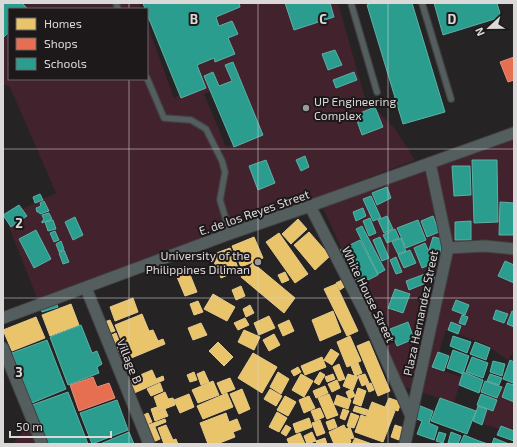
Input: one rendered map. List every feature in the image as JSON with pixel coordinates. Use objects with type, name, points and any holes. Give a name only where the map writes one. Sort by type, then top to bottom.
[{"type":"street","name":"E. de los Reyes Street","points":[[3,318],[229,234],[514,133]]},
{"type":"street","name":"Plaza Hernandez Street","points":[[405,444],[448,248],[430,164]]},
{"type":"street","name":"White House Street","points":[[310,206],[366,315],[411,416]]},
{"type":"street","points":[[448,248],[485,246],[514,249]]},
{"type":"street","name":"Village B","points":[[86,288],[150,444]]},
{"type":"street","points":[[3,348],[42,444]]},
{"type":"lane","points":[[352,3],[377,92]]},
{"type":"lane","points":[[422,3],[451,99]]},
{"type":"lane","points":[[148,80],[164,118],[191,120],[206,129],[222,161],[225,172],[220,200],[229,234]]},
{"type":"shaded area","name":"University of the Philippines Diliman","points":[[3,3],[139,3],[141,8],[8,8],[8,80],[148,80],[148,27],[174,98],[200,85],[193,63],[226,49],[215,10],[227,3],[338,3],[365,98],[395,129],[415,160],[257,220],[38,300],[5,217],[56,193],[10,87],[3,84]],"holes":[[[237,81],[257,134],[226,147],[204,94]]]},
{"type":"shaded area","points":[[514,125],[514,351],[508,360],[485,344],[446,330],[434,368],[462,377],[454,403],[405,387],[323,208]]},
{"type":"shaded area","points":[[492,383],[514,389],[514,433],[476,422]]},
{"type":"shaded area","points":[[29,425],[37,444],[12,444]]},
{"type":"building: Homes","points":[[298,219],[307,229],[291,244],[282,234]]},
{"type":"building: Homes","points":[[309,232],[330,256],[315,270],[294,245]]},
{"type":"building: Homes","points":[[279,233],[308,274],[295,283],[266,242]]},
{"type":"building: Homes","points":[[254,237],[263,258],[241,267],[232,246]]},
{"type":"building: Homes","points":[[230,248],[239,270],[221,278],[211,255]]},
{"type":"building: Homes","points":[[253,263],[295,298],[284,313],[241,277]]},
{"type":"building: Homes","points":[[189,272],[197,292],[185,296],[177,277]]},
{"type":"building: Homes","points":[[285,272],[289,280],[282,283],[278,275]]},
{"type":"building: Homes","points":[[344,279],[347,285],[340,290],[336,283]]},
{"type":"building: Homes","points":[[336,284],[358,331],[347,336],[324,289]]},
{"type":"building: Homes","points":[[241,286],[245,296],[236,300],[232,290]]},
{"type":"building: Homes","points":[[213,294],[235,307],[227,321],[204,309]]},
{"type":"building: Homes","points":[[133,298],[138,312],[115,321],[110,307]]},
{"type":"building: Homes","points":[[198,301],[203,312],[194,315],[190,304]]},
{"type":"building: Homes","points":[[71,304],[79,325],[50,336],[42,315]]},
{"type":"building: Homes","points":[[250,305],[254,313],[246,317],[243,309]]},
{"type":"building: Homes","points":[[333,311],[341,332],[320,341],[312,320]]},
{"type":"building: Homes","points":[[142,314],[149,331],[153,330],[158,341],[163,339],[165,344],[129,359],[115,325]]},
{"type":"building: Homes","points":[[269,316],[275,328],[259,335],[254,323]]},
{"type":"building: Homes","points":[[36,317],[45,338],[12,351],[3,330]]},
{"type":"building: Homes","points":[[245,318],[249,325],[238,330],[234,323]]},
{"type":"building: Homes","points":[[110,320],[115,331],[106,334],[102,323]]},
{"type":"building: Homes","points":[[289,320],[294,331],[283,336],[278,325]]},
{"type":"building: Homes","points":[[201,323],[207,335],[193,340],[188,328]]},
{"type":"building: Homes","points":[[244,330],[260,337],[254,350],[238,342]]},
{"type":"building: Homes","points":[[116,333],[120,343],[113,346],[109,336]]},
{"type":"building: Homes","points":[[274,334],[280,345],[269,351],[263,340]]},
{"type":"building: Homes","points":[[350,336],[361,361],[347,367],[337,342]]},
{"type":"building: Homes","points":[[369,341],[390,391],[378,396],[357,346]]},
{"type":"building: Homes","points":[[218,342],[233,357],[224,366],[209,351]]},
{"type":"building: Homes","points":[[121,346],[125,355],[116,359],[112,350]]},
{"type":"building: Homes","points":[[331,349],[339,354],[332,365],[324,360]]},
{"type":"building: Homes","points":[[253,353],[277,367],[262,393],[238,378]]},
{"type":"building: Homes","points":[[322,357],[326,367],[305,375],[301,366]]},
{"type":"building: Homes","points":[[358,363],[362,373],[355,376],[351,366]]},
{"type":"building: Homes","points":[[339,364],[345,379],[339,381],[333,367]]},
{"type":"building: Homes","points":[[298,367],[301,372],[294,376],[291,371]]},
{"type":"building: Homes","points":[[152,370],[156,379],[163,376],[164,380],[132,394],[126,381]]},
{"type":"building: Homes","points":[[204,371],[209,382],[201,385],[197,374]]},
{"type":"building: Homes","points":[[194,372],[197,380],[190,382],[187,375]]},
{"type":"building: Homes","points":[[278,372],[289,379],[281,394],[270,387]]},
{"type":"building: Homes","points":[[320,372],[325,375],[319,385],[314,382]]},
{"type":"building: Homes","points":[[301,374],[313,381],[304,397],[292,390]]},
{"type":"building: Homes","points":[[333,374],[335,379],[327,382],[325,377]]},
{"type":"building: Homes","points":[[348,374],[358,377],[353,390],[343,386]]},
{"type":"building: Homes","points":[[365,374],[369,383],[362,386],[358,376]]},
{"type":"building: Homes","points":[[230,378],[235,389],[222,394],[217,383]]},
{"type":"building: Homes","points":[[337,380],[340,388],[332,392],[328,384]]},
{"type":"building: Homes","points":[[213,381],[219,395],[198,403],[192,390]]},
{"type":"building: Homes","points":[[160,383],[163,391],[151,396],[147,389]]},
{"type":"building: Homes","points":[[371,383],[374,390],[369,392],[366,385]]},
{"type":"building: Homes","points":[[325,386],[328,393],[316,398],[313,391]]},
{"type":"building: Homes","points":[[358,388],[366,391],[361,406],[353,403]]},
{"type":"building: Homes","points":[[242,389],[250,409],[239,414],[230,394]]},
{"type":"building: Homes","points":[[270,389],[282,396],[276,406],[264,399]]},
{"type":"building: Homes","points":[[352,389],[355,396],[349,399],[346,392]]},
{"type":"building: Homes","points":[[165,392],[168,399],[173,398],[175,405],[159,411],[154,397]]},
{"type":"building: Homes","points":[[227,393],[233,407],[203,419],[197,406]]},
{"type":"building: Homes","points":[[189,394],[194,407],[180,413],[174,400]]},
{"type":"building: Homes","points":[[329,394],[338,415],[327,419],[318,398]]},
{"type":"building: Homes","points":[[337,395],[351,400],[348,409],[334,404]]},
{"type":"building: Homes","points":[[285,396],[296,402],[288,416],[277,410]]},
{"type":"building: Homes","points":[[309,396],[315,408],[304,413],[299,400]]},
{"type":"building: Homes","points":[[389,398],[401,402],[398,411],[385,407]]},
{"type":"building: Homes","points":[[372,402],[395,411],[383,442],[355,432],[361,415],[366,417]]},
{"type":"building: Homes","points":[[355,406],[368,410],[366,415],[353,411]]},
{"type":"building: Homes","points":[[157,407],[159,412],[165,409],[168,416],[155,421],[151,409]]},
{"type":"building: Homes","points":[[320,408],[324,417],[315,421],[311,411]]},
{"type":"building: Homes","points":[[343,409],[349,411],[345,420],[340,418]]},
{"type":"building: Homes","points":[[277,412],[287,418],[279,432],[269,427]]},
{"type":"building: Homes","points":[[148,413],[152,422],[145,425],[141,416]]},
{"type":"building: Homes","points":[[226,413],[229,422],[237,419],[241,429],[233,432],[235,437],[217,444],[208,444],[200,423]]},
{"type":"building: Homes","points":[[351,413],[359,416],[354,428],[347,426]]},
{"type":"building: Homes","points":[[309,418],[312,427],[296,433],[293,424]]},
{"type":"building: Homes","points":[[165,419],[166,422],[146,430],[145,426]]},
{"type":"building: Homes","points":[[334,419],[337,427],[329,430],[326,422]]},
{"type":"building: Homes","points":[[320,420],[325,433],[317,436],[312,423]]},
{"type":"building: Homes","points":[[166,425],[173,440],[176,439],[178,444],[164,444],[158,428]]},
{"type":"building: Homes","points":[[286,425],[291,428],[286,436],[281,433]]},
{"type":"building: Homes","points":[[344,425],[346,429],[350,427],[354,438],[350,439],[351,442],[345,444],[334,444],[329,432]]},
{"type":"building: Homes","points":[[395,425],[404,428],[399,440],[391,437]]},
{"type":"building: Homes","points":[[155,427],[160,439],[153,442],[148,430]]},
{"type":"building: Homes","points":[[312,432],[316,441],[307,444],[304,436]]},
{"type":"building: Homes","points":[[300,433],[305,444],[289,444],[287,439]]},
{"type":"building: Homes","points":[[325,438],[327,444],[317,444],[316,441]]},
{"type":"building: Homes","points":[[355,438],[372,444],[352,444]]},
{"type":"building: Shops","points":[[514,57],[514,80],[508,82],[500,62]]},
{"type":"building: Shops","points":[[93,377],[97,387],[109,383],[115,398],[79,411],[70,385]]},
{"type":"building: Schools","points":[[3,3],[22,3],[27,8],[8,8],[8,33],[3,38]]},
{"type":"building: Schools","points":[[143,3],[239,3],[240,7],[216,17],[219,26],[232,21],[238,34],[228,38],[235,54],[215,62],[214,58],[197,65],[206,88],[181,98],[148,16],[148,8],[145,8]]},
{"type":"building: Schools","points":[[285,3],[330,3],[334,17],[294,30]]},
{"type":"building: Schools","points":[[372,3],[412,3],[445,112],[403,124],[367,5]]},
{"type":"building: Schools","points":[[434,3],[497,3],[501,17],[443,35]]},
{"type":"building: Schools","points":[[335,50],[342,65],[328,70],[322,54]]},
{"type":"building: Schools","points":[[233,62],[263,135],[234,147],[204,76],[213,72],[219,86],[232,81],[225,65]]},
{"type":"building: Schools","points":[[354,72],[357,80],[336,88],[333,80]]},
{"type":"building: Schools","points":[[375,107],[383,127],[362,135],[355,115]]},
{"type":"building: Schools","points":[[305,156],[309,167],[301,171],[296,160]]},
{"type":"building: Schools","points":[[266,160],[275,183],[258,190],[249,166]]},
{"type":"building: Schools","points":[[472,160],[497,160],[498,222],[474,223]]},
{"type":"building: Schools","points":[[452,166],[470,166],[471,195],[454,196]]},
{"type":"building: Schools","points":[[387,187],[391,198],[377,205],[372,193]]},
{"type":"building: Schools","points":[[40,194],[43,200],[35,203],[33,197]]},
{"type":"building: Schools","points":[[371,196],[381,218],[373,221],[363,199]]},
{"type":"building: Schools","points":[[44,201],[49,211],[40,214],[37,212],[36,208],[41,206],[40,203]]},
{"type":"building: Schools","points":[[500,202],[514,203],[514,235],[499,235]]},
{"type":"building: Schools","points":[[19,205],[27,216],[11,227],[3,215]]},
{"type":"building: Schools","points":[[363,208],[366,216],[356,221],[353,212]]},
{"type":"building: Schools","points":[[49,213],[52,219],[42,223],[44,220],[42,215]]},
{"type":"building: Schools","points":[[387,216],[393,229],[384,233],[378,220]]},
{"type":"building: Schools","points":[[433,216],[439,232],[427,237],[421,221]]},
{"type":"building: Schools","points":[[75,217],[83,235],[73,240],[65,222]]},
{"type":"building: Schools","points":[[370,218],[376,233],[369,236],[363,221]]},
{"type":"building: Schools","points":[[53,220],[56,229],[48,231],[45,222]]},
{"type":"building: Schools","points":[[418,220],[426,240],[406,248],[397,228]]},
{"type":"building: Schools","points":[[471,221],[471,240],[455,240],[455,222]]},
{"type":"building: Schools","points":[[362,226],[385,270],[378,274],[356,229]]},
{"type":"building: Schools","points":[[395,229],[399,238],[387,243],[383,235]]},
{"type":"building: Schools","points":[[36,230],[51,259],[34,268],[19,239]]},
{"type":"building: Schools","points":[[55,231],[59,240],[54,242],[50,233]]},
{"type":"building: Schools","points":[[380,237],[389,258],[382,261],[373,240]]},
{"type":"building: Schools","points":[[433,237],[443,239],[440,253],[429,250]]},
{"type":"building: Schools","points":[[401,238],[406,251],[398,254],[392,242]]},
{"type":"building: Schools","points":[[360,240],[378,275],[358,285],[340,250]]},
{"type":"building: Schools","points":[[61,241],[64,249],[59,252],[56,244]]},
{"type":"building: Schools","points":[[425,243],[434,263],[422,268],[414,248]]},
{"type":"building: Schools","points":[[64,250],[69,262],[63,264],[59,253]]},
{"type":"building: Schools","points":[[410,250],[416,263],[404,268],[398,255]]},
{"type":"building: Schools","points":[[396,257],[402,272],[396,274],[390,260]]},
{"type":"building: Schools","points":[[505,261],[514,265],[514,283],[498,276]]},
{"type":"building: Schools","points":[[433,271],[436,279],[409,290],[406,281]]},
{"type":"building: Schools","points":[[395,289],[410,294],[403,313],[388,308]]},
{"type":"building: Schools","points":[[55,300],[58,307],[42,312],[39,306]]},
{"type":"building: Schools","points":[[456,300],[469,305],[465,315],[452,310]]},
{"type":"building: Schools","points":[[496,310],[508,314],[504,323],[493,319]]},
{"type":"building: Schools","points":[[512,311],[514,312],[514,327],[507,324]]},
{"type":"building: Schools","points":[[462,315],[468,317],[465,325],[459,323]]},
{"type":"building: Schools","points":[[408,322],[414,339],[397,346],[390,329]]},
{"type":"building: Schools","points":[[451,322],[461,326],[458,334],[448,330]]},
{"type":"building: Schools","points":[[81,325],[92,353],[97,351],[102,364],[97,367],[99,373],[68,385],[50,337]]},
{"type":"building: Schools","points":[[453,336],[471,342],[467,353],[450,346]]},
{"type":"building: Schools","points":[[47,340],[66,389],[32,403],[12,353]]},
{"type":"building: Schools","points":[[475,342],[490,348],[486,360],[470,354]]},
{"type":"building: Schools","points":[[453,350],[469,356],[463,374],[447,368]]},
{"type":"building: Schools","points":[[438,352],[449,356],[444,371],[432,367]]},
{"type":"building: Schools","points":[[472,357],[488,363],[483,378],[466,372]]},
{"type":"building: Schools","points":[[510,360],[514,362],[513,383],[503,379]]},
{"type":"building: Schools","points":[[493,361],[505,364],[502,376],[490,372]]},
{"type":"building: Schools","points":[[463,372],[483,380],[479,393],[459,385]]},
{"type":"building: Schools","points":[[490,374],[502,378],[499,385],[487,381]]},
{"type":"building: Schools","points":[[485,381],[502,387],[497,398],[481,392]]},
{"type":"building: Schools","points":[[507,383],[514,385],[514,402],[502,397]]},
{"type":"building: Schools","points":[[68,392],[88,444],[47,444],[32,405]]},
{"type":"building: Schools","points":[[481,394],[497,400],[493,411],[477,405]]},
{"type":"building: Schools","points":[[440,398],[476,411],[467,434],[431,421]]},
{"type":"building: Schools","points":[[117,400],[128,430],[92,444],[80,413]]},
{"type":"building: Schools","points":[[418,405],[433,411],[429,423],[438,427],[434,440],[417,434],[422,421],[414,418]]},
{"type":"building: Schools","points":[[478,406],[487,409],[482,425],[473,421]]},
{"type":"building: Schools","points":[[501,426],[514,431],[514,441],[497,435]]},
{"type":"building: Schools","points":[[129,432],[134,444],[100,444]]},
{"type":"building: Schools","points":[[439,432],[446,434],[443,443],[436,441]]},
{"type":"building: Schools","points":[[451,432],[461,436],[458,444],[448,443]]},
{"type":"building: Schools","points":[[464,435],[479,441],[488,444],[460,444]]},
{"type":"building: Schools","points":[[494,438],[509,444],[492,444]]},
{"type":"place","name":"UP Engineering Complex","points":[[306,108]]},
{"type":"place","name":"University of the Philippines Diliman","points":[[258,262]]}]
